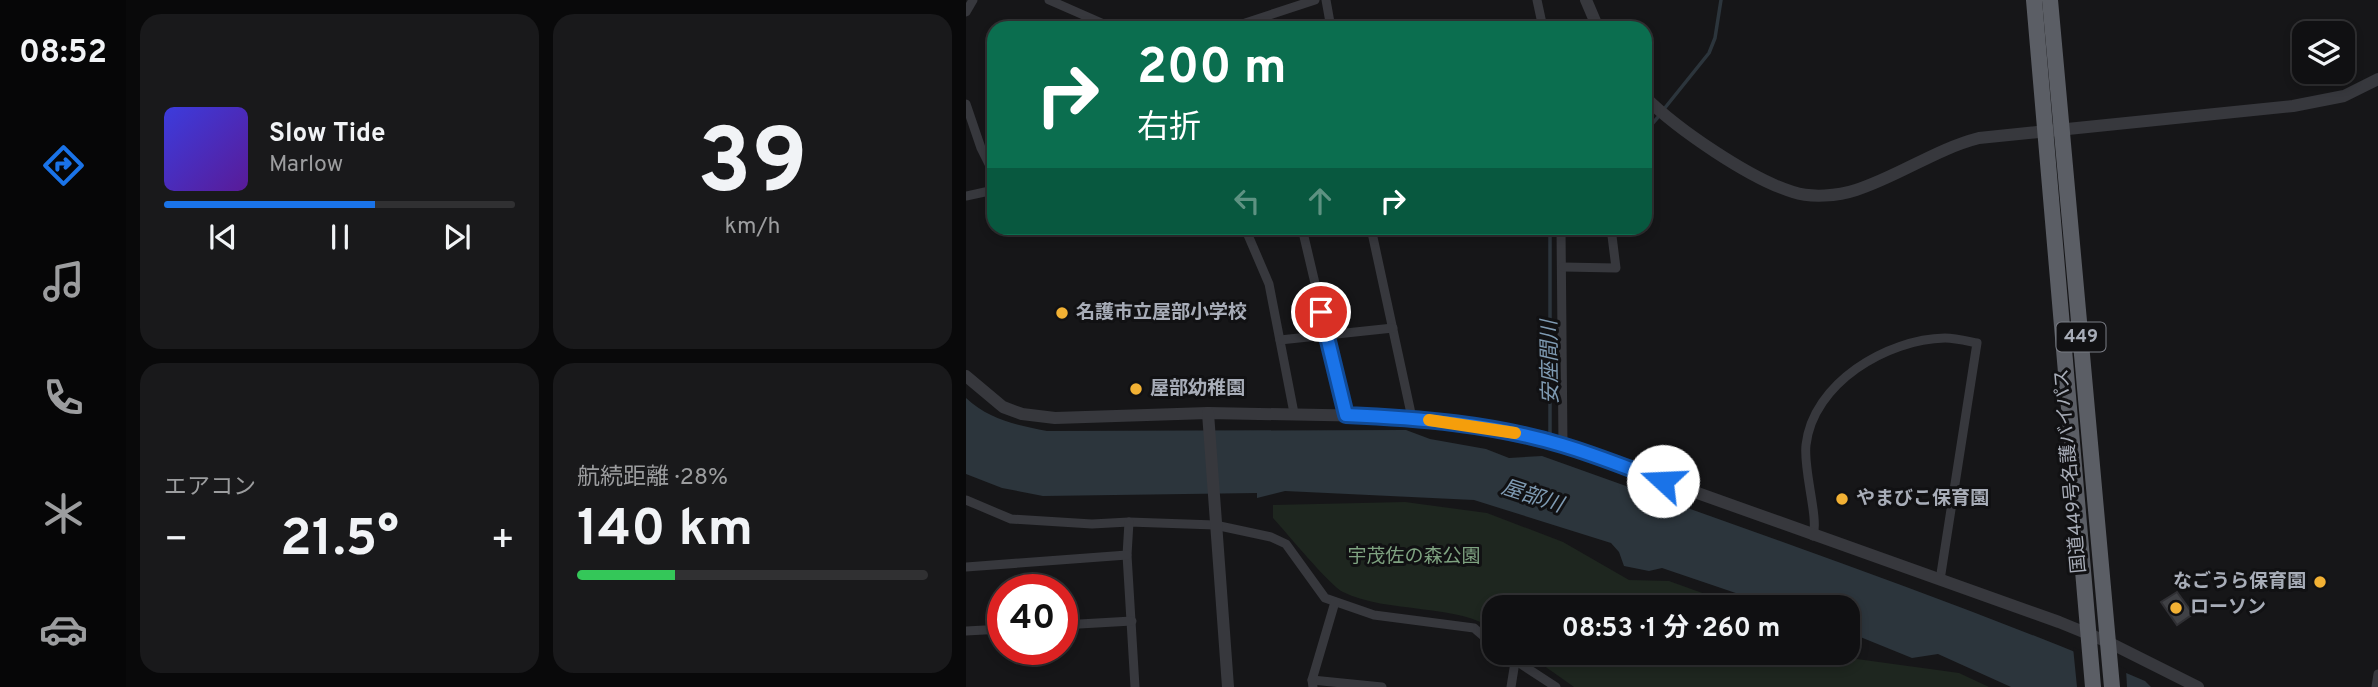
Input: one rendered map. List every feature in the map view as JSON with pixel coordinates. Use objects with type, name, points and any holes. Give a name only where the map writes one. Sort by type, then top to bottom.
[{"type":"highway","name":"国道449号名護バイパス","points":[[2034,0],[2093,687]]},
{"type":"highway","name":"国道449号名護バイパス","points":[[2050,0],[2112,687]]},
{"type":"street","points":[[966,12],[973,0]]},
{"type":"street","points":[[1049,0],[1096,21]]},
{"type":"street","points":[[1253,21],[1315,0]]},
{"type":"street","points":[[1326,0],[1330,21]]},
{"type":"street","points":[[1537,0],[1542,21]]},
{"type":"street","points":[[1586,0],[1595,21]]},
{"type":"street","points":[[1652,104],[1735,163],[1795,193],[1815,196],[1854,191],[1968,141],[2044,130],[2303,105],[2344,96],[2378,79]]},
{"type":"street","points":[[966,104],[987,160]]},
{"type":"street","points":[[966,195],[987,191]]},
{"type":"street","points":[[1248,235],[1269,284],[1294,414]]},
{"type":"street","points":[[1304,235],[1346,415]]},
{"type":"street","points":[[1373,235],[1412,418]]},
{"type":"street","points":[[1561,235],[1563,445]]},
{"type":"street","points":[[1563,267],[1616,268],[1612,235]]},
{"type":"street","points":[[1280,340],[1393,328]]},
{"type":"street","points":[[1813,536],[1816,527],[1809,497],[1806,446],[1813,418],[1824,397],[1859,366],[1915,343],[1945,338],[1977,343],[1940,580]]},
{"type":"street","points":[[966,376],[990,400],[1022,414],[1055,418],[1208,419],[1294,414],[1412,418],[1507,431],[1563,445],[2088,633],[2198,687]]},
{"type":"street","points":[[1208,419],[1228,687]]},
{"type":"street","points":[[966,500],[1011,519],[1092,524],[1129,522],[1215,525],[1271,537],[1286,544],[1325,598],[1374,615],[1474,628],[1482,635]]},
{"type":"street","points":[[1129,522],[1127,555],[1135,687]]},
{"type":"street","points":[[966,567],[1127,555]]},
{"type":"street","points":[[1335,602],[1312,683],[1382,687]]},
{"type":"street","points":[[1078,624],[1132,621]]},
{"type":"street","points":[[966,631],[987,630]]},
{"type":"street","points":[[1511,687],[1515,665]]},
{"type":"street","points":[[1520,665],[1556,687]]},
{"type":"street","points":[[2376,687],[2378,674]]},
{"type":"green space","name":"宇茂佐の森公園","points":[[1405,502],[1487,513],[1563,542],[1629,580],[1669,581],[1708,595],[1482,595],[1482,624],[1462,616],[1380,603],[1361,599],[1337,587],[1273,518],[1273,505]]},
{"type":"green space","points":[[1860,659],[1959,673],[1989,687],[1574,687],[1543,665],[1860,665]]},
{"type":"water","name":"屋部川","points":[[966,398],[994,417],[1047,431],[1406,430],[1430,439],[1486,449],[1509,458],[1542,456],[1920,592],[2071,650],[2145,681],[2151,687],[2011,687],[1938,654],[1912,658],[1860,637],[1860,595],[1742,595],[1662,568],[1649,571],[1624,566],[1619,552],[1611,543],[1474,500],[1285,491],[1257,498],[1257,493],[1043,496],[1002,488],[966,474]]},
{"type":"pier","points":[[2073,647],[2126,669],[2127,687],[2077,687]]},
{"type":"building","points":[[2177,592],[2193,614],[2177,625],[2161,602]]},
{"type":"waterway","name":"安座間川","points":[[1664,109],[1709,53],[1715,38],[1721,0]]},
{"type":"waterway","name":"安座間川","points":[[1652,124],[1659,116]]},
{"type":"waterway","name":"安座間川","points":[[1550,235],[1550,439]]},
{"type":"slow traffic","points":[[1429,420],[1515,433]]},
{"type":"place","name":"名護市立屋部小学校","points":[[1062,313]]},
{"type":"place","name":"屋部幼稚園","points":[[1136,389]]},
{"type":"place","name":"やまびこ保育園","points":[[1842,499]]},
{"type":"place","name":"なごうら保育園","points":[[2320,582]]},
{"type":"place","name":"ローソン","points":[[2176,608]]},
{"type":"route","points":[[1321,312],[1346,415],[1412,418],[1507,431],[1563,445],[1663,481]]}]
